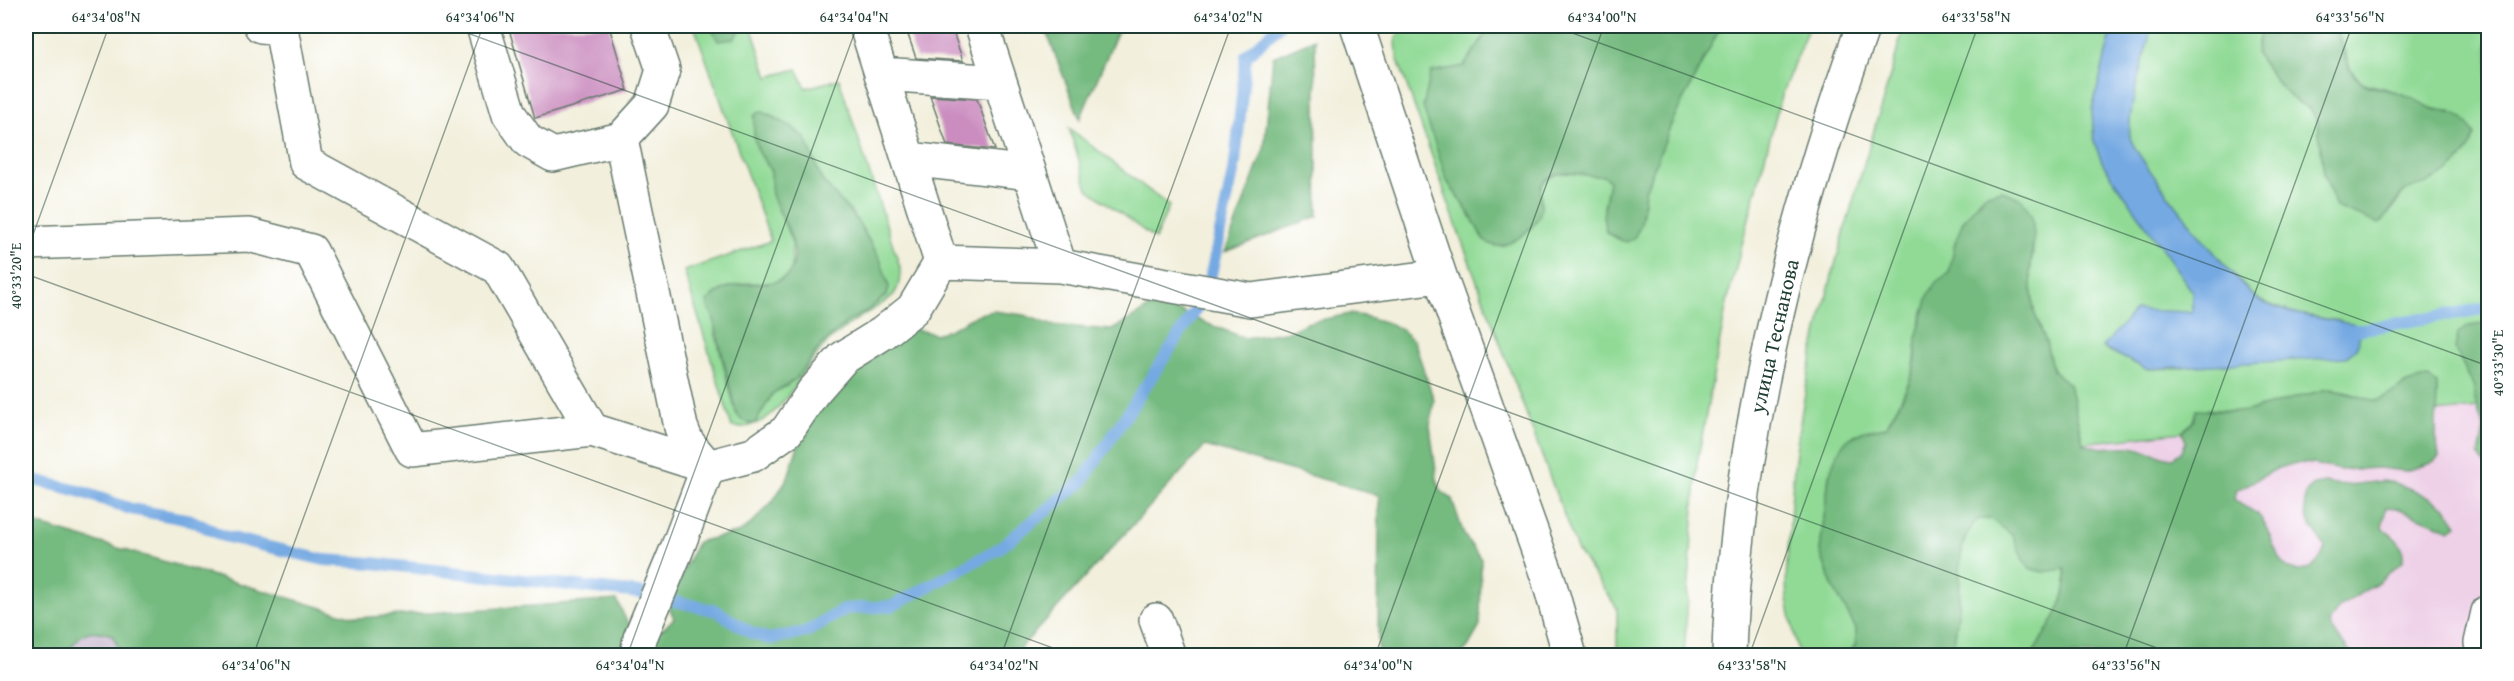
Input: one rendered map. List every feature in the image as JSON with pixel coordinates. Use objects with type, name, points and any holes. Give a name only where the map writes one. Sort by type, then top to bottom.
[{"type":"street","points":[[261,26],[281,28],[306,163],[498,268],[591,430]]},
{"type":"street","points":[[483,26],[509,114],[528,141],[553,155],[621,139],[652,105],[663,69],[648,26]]},
{"type":"street","points":[[26,243],[249,235],[311,251],[412,450],[591,430],[708,467],[753,455],[787,431],[813,392],[843,358],[883,333],[913,309],[941,262],[866,26]]},
{"type":"street","points":[[982,26],[1060,266]]},
{"type":"street","points":[[1357,26],[1440,276],[1548,578],[1570,656]]},
{"type":"street","name":"улица Теснанова","points":[[1729,656],[1736,552],[1762,375],[1809,190],[1838,94],[1863,26]]},
{"type":"street","points":[[881,74],[1000,82]]},
{"type":"street","points":[[621,139],[681,427],[687,442],[708,467]]},
{"type":"street","points":[[909,159],[1030,173]]},
{"type":"street","points":[[941,262],[1060,266],[1251,300],[1440,276]]},
{"type":"street","points":[[638,647],[708,467]]},
{"type":"street","points":[[2484,656],[2481,643],[2488,612]]},
{"type":"street","points":[[1156,620],[1169,656]]},
{"type":"shaded area","points":[[2488,407],[2488,655],[1895,655],[2083,443],[2182,432]]},
{"type":"shaded area","points":[[26,607],[197,656],[26,656]]},
{"type":"green space","points":[[694,26],[711,26],[718,41],[740,30],[742,26],[751,26],[768,77],[797,69],[806,88],[839,79],[900,267],[899,285],[894,294],[847,326],[826,344],[809,364],[783,403],[772,414],[747,427],[732,427],[684,271],[771,241]],"holes":[[[769,114],[792,127],[806,139],[821,179],[832,194],[852,213],[877,253],[889,287],[887,295],[868,310],[848,321],[820,346],[787,386],[773,393],[756,422],[736,413],[715,332],[713,295],[728,287],[746,283],[772,283],[789,275],[792,267],[792,243],[773,195],[771,172],[758,151]]]},
{"type":"green space","points":[[711,26],[742,26],[734,39],[718,41]]},
{"type":"green space","points":[[1044,26],[1120,26],[1080,119]]},
{"type":"green space","points":[[1409,26],[1485,26],[1487,32],[1464,66],[1447,181],[1472,218],[1484,241],[1518,233],[1532,225],[1540,210],[1541,186],[1547,179],[1562,173],[1604,175],[1609,181],[1604,207],[1606,232],[1620,240],[1638,231],[1643,215],[1645,191],[1672,122],[1721,26],[1809,26],[1781,96],[1727,302],[1697,463],[1684,655],[1617,655],[1617,608],[1577,550],[1460,236],[1397,57],[1396,37]]},
{"type":"green space","points":[[1485,26],[1721,26],[1672,122],[1645,191],[1641,224],[1634,238],[1627,242],[1606,232],[1603,216],[1609,181],[1604,176],[1562,173],[1547,179],[1541,186],[1539,216],[1524,234],[1504,245],[1492,245],[1484,241],[1472,218],[1447,181],[1423,107],[1431,72],[1464,66],[1487,32]]},
{"type":"green space","points":[[1904,26],[2113,26],[2092,110],[2094,142],[2103,164],[2192,291],[2192,313],[2135,310],[2103,348],[2146,369],[2180,368],[2343,321],[2289,311],[2260,300],[2249,291],[2211,249],[2135,149],[2130,137],[2131,113],[2152,26],[2265,26],[2259,37],[2256,54],[2285,92],[2300,104],[2310,108],[2318,123],[2324,174],[2336,207],[2389,214],[2451,112],[2431,108],[2397,92],[2361,82],[2350,68],[2339,34],[2332,26],[2488,26],[2488,323],[2485,324],[2462,362],[2474,387],[2478,408],[2436,412],[2437,385],[2428,378],[2405,384],[2385,398],[2374,401],[2340,390],[2327,389],[2244,412],[2208,409],[2182,432],[2083,443],[2069,385],[2053,371],[2046,342],[2034,312],[2030,272],[2033,253],[2032,217],[2001,190],[1985,195],[1979,200],[1954,250],[1949,273],[1935,287],[1926,304],[1920,322],[1912,373],[1904,394],[1886,427],[1854,435],[1829,476],[1820,551],[1832,585],[1856,629],[1855,646],[1849,655],[1799,656],[1787,598],[1786,580],[1795,461],[1804,398],[1833,272]]},
{"type":"green space","points":[[2265,26],[2332,26],[2355,77],[2370,86],[2402,93],[2431,108],[2460,117],[2475,135],[2468,152],[2444,175],[2405,191],[2379,224],[2336,207],[2324,174],[2318,123],[2310,108],[2285,92],[2256,54],[2259,37]]},
{"type":"green space","points":[[1315,39],[1318,216],[1225,252],[1264,149],[1273,57]]},
{"type":"green space","points":[[761,111],[792,127],[806,139],[821,179],[857,220],[881,261],[889,287],[887,294],[868,310],[848,321],[820,346],[796,379],[773,393],[756,422],[750,424],[741,420],[736,413],[713,316],[707,302],[717,293],[728,288],[774,282],[783,278],[790,272],[794,263],[793,243],[772,194],[771,172],[757,148],[755,139],[754,116]]},
{"type":"green space","points":[[1069,128],[1169,206],[1155,239],[1088,189]]},
{"type":"green space","points":[[2001,190],[2022,199],[2032,217],[2034,234],[2030,272],[2034,312],[2046,342],[2053,371],[2069,384],[2083,443],[2101,448],[2135,448],[2172,458],[2181,452],[2186,442],[2182,432],[2193,421],[2196,410],[2244,412],[2327,389],[2377,400],[2385,398],[2405,384],[2414,381],[2428,378],[2437,384],[2436,436],[2439,457],[2432,463],[2405,471],[2379,468],[2340,470],[2314,464],[2296,463],[2278,468],[2237,490],[2234,499],[2260,517],[2282,562],[2297,571],[2314,565],[2325,548],[2306,516],[2306,492],[2314,485],[2325,483],[2349,485],[2383,481],[2416,491],[2445,506],[2457,525],[2450,530],[2397,508],[2386,507],[2382,527],[2400,544],[2403,561],[2377,583],[2339,607],[2329,623],[2352,655],[2032,655],[2061,602],[2065,591],[2065,569],[2043,572],[2031,569],[2024,562],[2012,535],[1991,519],[1978,519],[1966,537],[1962,548],[1953,655],[1849,655],[1856,643],[1856,629],[1832,585],[1820,551],[1829,476],[1837,453],[1846,440],[1864,431],[1886,427],[1913,373],[1917,335],[1928,296],[1936,282],[1949,273],[1955,243],[1963,221],[1985,195]]},
{"type":"green space","points":[[1166,304],[1203,322],[1245,338],[1291,331],[1306,323],[1349,314],[1391,324],[1414,341],[1434,400],[1430,426],[1437,479],[1441,491],[1452,499],[1464,535],[1481,559],[1480,626],[1468,647],[1460,655],[1378,655],[1379,495],[1205,446],[1014,655],[117,656],[118,647],[112,635],[95,631],[78,638],[66,651],[55,655],[37,656],[26,653],[26,521],[357,618],[617,600],[625,618],[634,629],[663,629],[674,618],[668,605],[697,542],[740,532],[752,523],[773,501],[788,477],[801,436],[818,397],[906,327],[935,334],[949,330],[979,314],[993,311],[1024,315],[1051,325],[1112,330],[1152,306]]},
{"type":"green space","points":[[2488,323],[2488,469],[2479,456],[2484,428],[2475,401],[2474,387],[2455,349],[2458,334],[2469,326]]},
{"type":"green space","points":[[1978,519],[1991,519],[2012,535],[2020,553],[2043,572],[2065,569],[2065,591],[2061,602],[2032,655],[1953,656],[1962,548],[1966,537]]},
{"type":"water","points":[[2113,26],[2152,26],[2134,98],[2130,127],[2130,137],[2149,169],[2212,250],[2249,292],[2260,301],[2296,313],[2357,325],[2359,335],[2357,347],[2346,357],[2146,369],[2103,347],[2135,310],[2192,312],[2192,291],[2103,164],[2094,142],[2092,110]]},
{"type":"building","points":[[508,26],[609,26],[628,90],[535,118]]},
{"type":"building","points":[[905,26],[951,26],[963,61],[916,58]]},
{"type":"building","points":[[930,96],[977,99],[995,150],[947,145]]},
{"type":"waterway","points":[[26,478],[79,491],[131,509],[191,520],[223,536],[324,560],[372,563],[640,593],[717,611],[751,633],[769,639],[806,632],[845,609],[892,606],[998,549],[1082,482],[1207,293],[1235,163],[1246,56],[1279,26]]},
{"type":"waterway","points":[[2345,332],[2488,308]]}]
